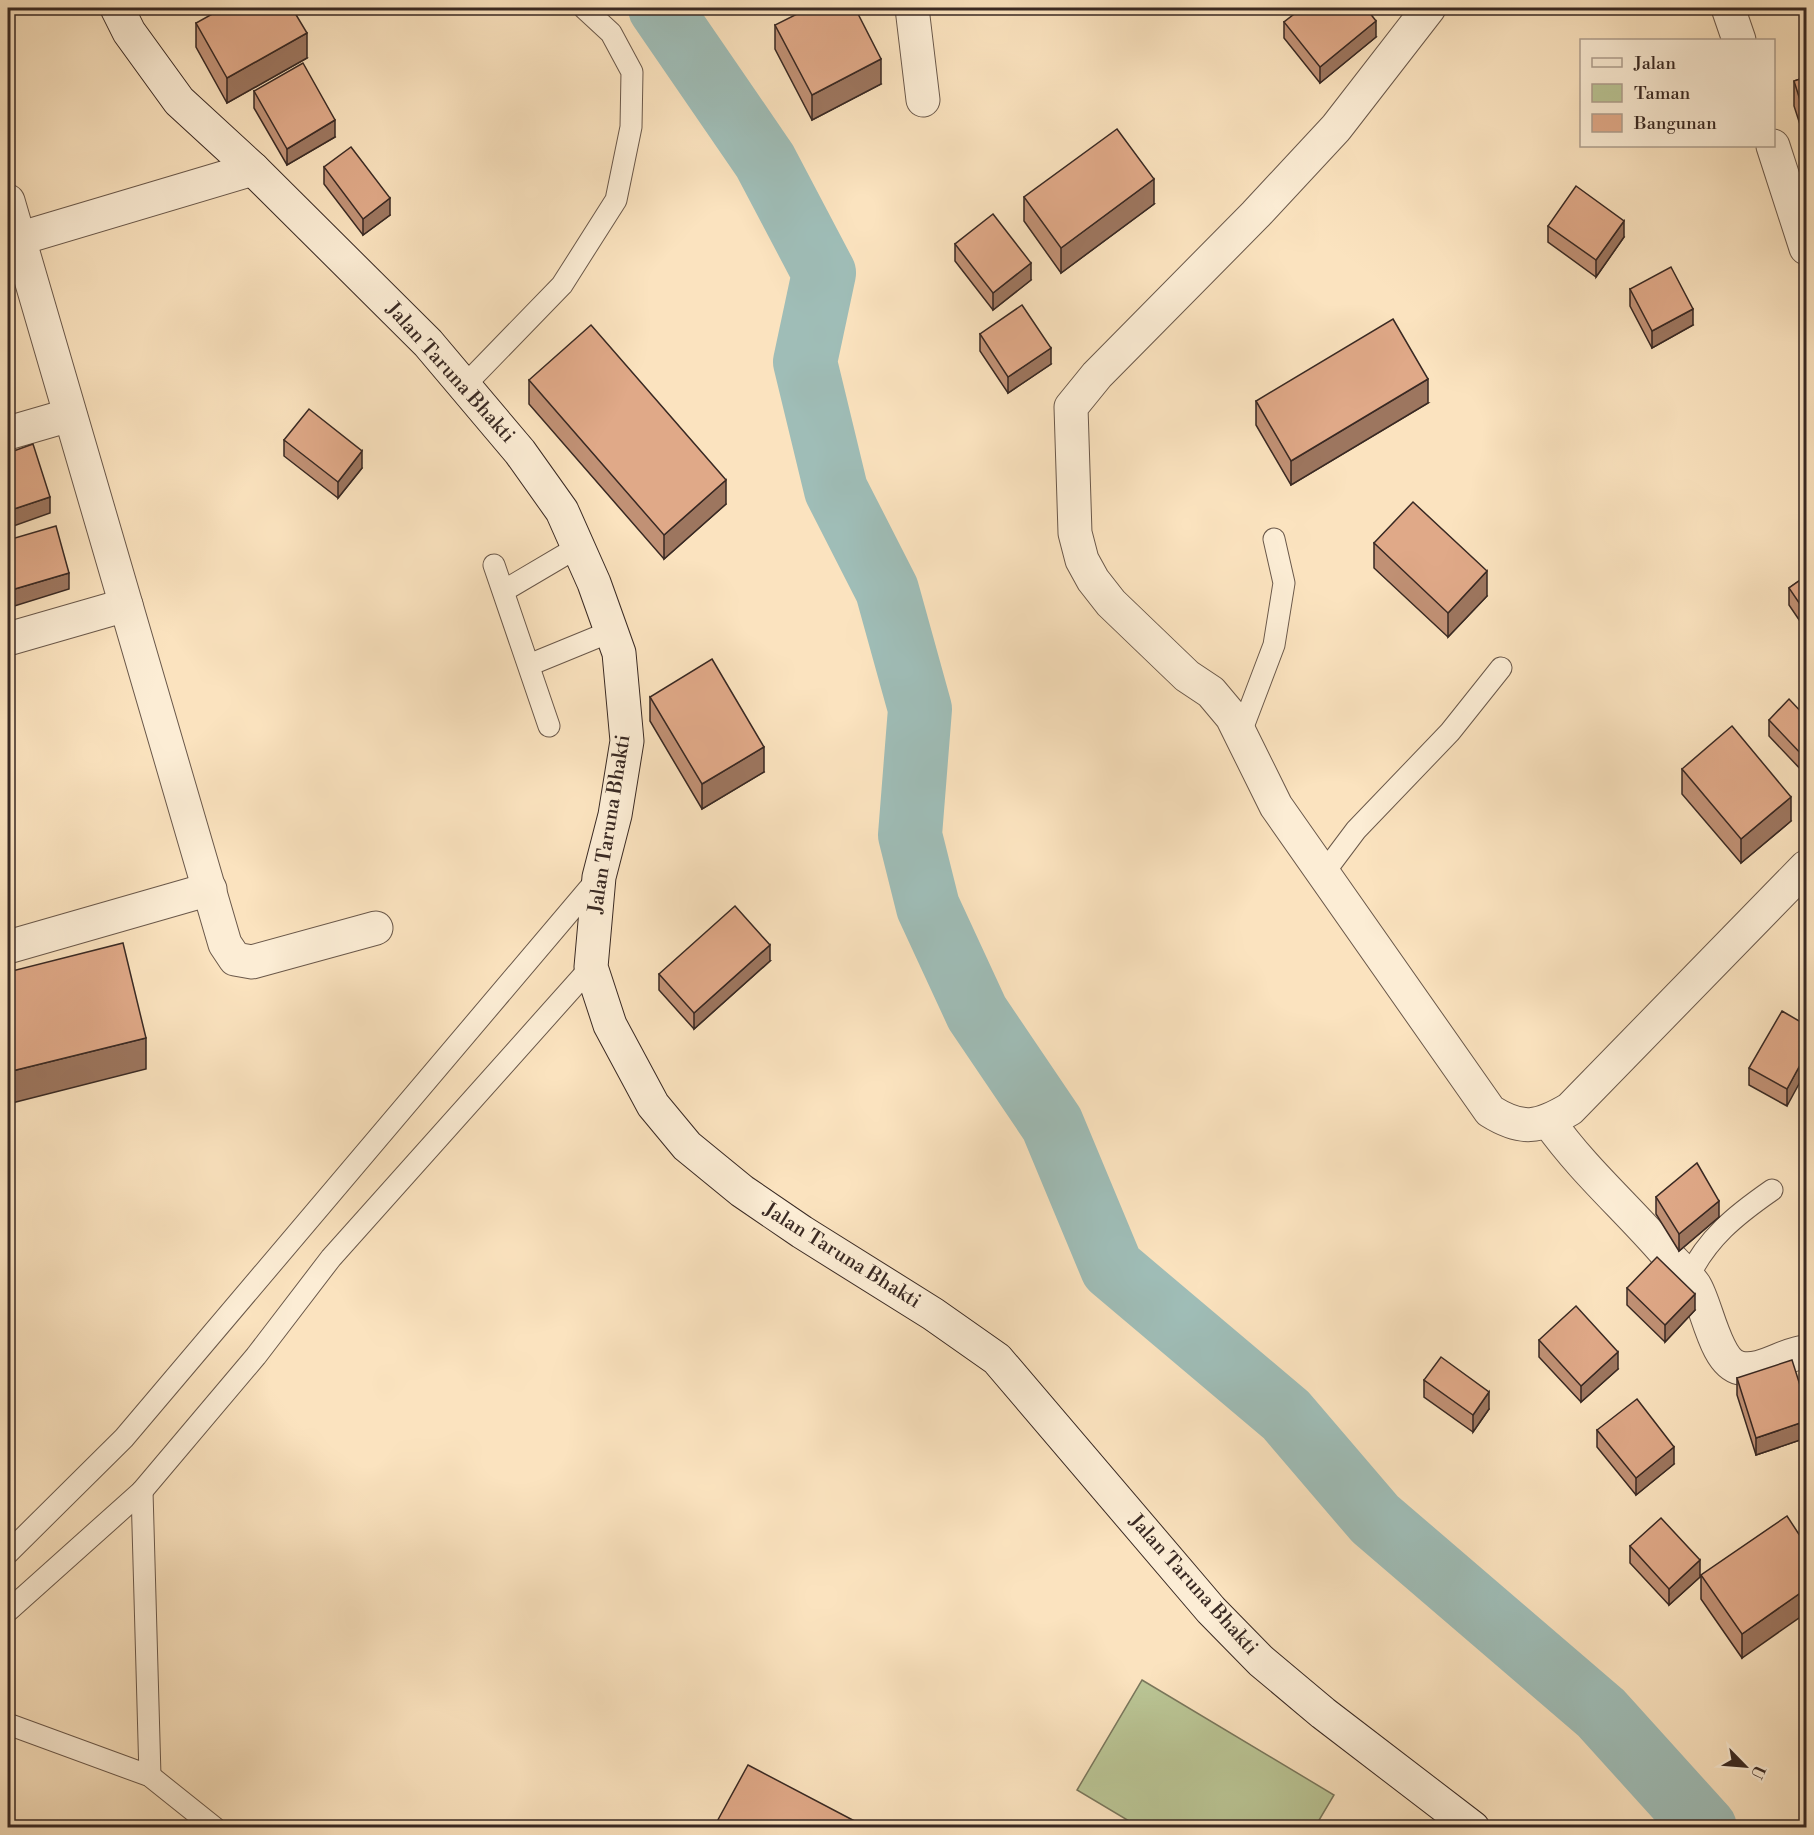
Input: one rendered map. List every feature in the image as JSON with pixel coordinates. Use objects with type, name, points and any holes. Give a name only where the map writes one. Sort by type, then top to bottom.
[{"type":"street","name":"Jalan Taruna Bhakti","points":[[117,8],[129,32],[179,101],[253,169],[428,343],[520,452],[562,511],[619,653],[627,741],[615,815],[599,877],[591,967],[610,1025],[630,1067],[652,1105],[687,1146],[742,1191],[802,1233],[933,1314],[997,1359],[1210,1610],[1254,1654],[1323,1713],[1473,1827]]},
{"type":"street","points":[[912,8],[923,100]]},
{"type":"street","points":[[1429,8],[1336,128],[1256,214],[1097,375],[1071,407],[1075,532],[1082,560],[1093,580],[1111,603],[1187,676],[1211,692],[1241,732],[1258,774],[1276,806],[1490,1112],[1506,1121],[1528,1126],[1549,1122],[1569,1109],[1806,867]]},
{"type":"street","points":[[1728,8],[1739,39]]},
{"type":"street","points":[[1773,147],[1806,248]]},
{"type":"street","points":[[12,241],[253,169]]},
{"type":"street","points":[[8,201],[12,241],[70,415],[225,944],[236,959],[252,962],[376,928]]},
{"type":"street","points":[[8,433],[70,415]]},
{"type":"street","points":[[8,639],[126,605]]},
{"type":"street","points":[[8,947],[210,889]]},
{"type":"street","points":[[1549,1122],[1573,1156],[1642,1226],[1695,1286],[1723,1353],[1739,1368],[1751,1368],[1806,1353]]},
{"type":"lane","points":[[464,386],[562,285],[616,200],[631,127],[632,72],[611,33],[584,8]]},
{"type":"lane","points":[[1241,732],[1274,645],[1284,583],[1274,539]]},
{"type":"lane","points":[[505,590],[578,547]]},
{"type":"lane","points":[[494,565],[505,590],[549,726]]},
{"type":"lane","points":[[529,665],[612,631]]},
{"type":"lane","points":[[1323,874],[1356,830],[1450,732],[1501,668]]},
{"type":"lane","points":[[8,1553],[124,1438],[599,877]]},
{"type":"lane","points":[[8,1611],[142,1491],[256,1356],[331,1258],[591,967]]},
{"type":"lane","points":[[1688,1278],[1697,1259],[1714,1236],[1737,1215],[1772,1190]]},
{"type":"lane","points":[[142,1491],[150,1776]]},
{"type":"lane","points":[[8,1724],[150,1776],[215,1827]]},
{"type":"green space","points":[[1142,1680],[1334,1795],[1315,1827],[1139,1827],[1077,1790]]},
{"type":"building","points":[[223,8],[292,8],[307,33],[227,78],[196,23]]},
{"type":"building","points":[[809,8],[855,8],[881,59],[812,95],[775,25]]},
{"type":"building","points":[[1302,8],[1366,8],[1376,21],[1320,67],[1284,22]]},
{"type":"building","points":[[303,63],[335,120],[287,149],[254,91]]},
{"type":"building","points":[[1806,77],[1806,119],[1794,81]]},
{"type":"building","points":[[1117,129],[1154,179],[1061,248],[1024,197]]},
{"type":"building","points":[[351,147],[390,198],[363,219],[324,167]]},
{"type":"building","points":[[1576,186],[1624,221],[1596,260],[1548,226]]},
{"type":"building","points":[[993,214],[1031,263],[993,293],[955,244]]},
{"type":"building","points":[[1671,267],[1693,309],[1652,331],[1630,289]]},
{"type":"building","points":[[1022,305],[1051,348],[1008,377],[980,334]]},
{"type":"building","points":[[1393,319],[1428,379],[1291,461],[1256,401]]},
{"type":"building","points":[[591,325],[726,480],[664,535],[529,380]]},
{"type":"building","points":[[8,367],[13,390],[8,391]]},
{"type":"building","points":[[309,409],[362,451],[338,482],[284,440]]},
{"type":"building","points":[[33,444],[50,497],[8,511],[8,453]]},
{"type":"building","points":[[1413,502],[1487,571],[1448,613],[1374,543]]},
{"type":"building","points":[[56,526],[69,573],[8,591],[8,540]]},
{"type":"building","points":[[1806,576],[1806,613],[1789,588]]},
{"type":"building","points":[[712,659],[764,747],[702,784],[650,697]]},
{"type":"building","points":[[1789,699],[1806,717],[1806,759],[1769,720]]},
{"type":"building","points":[[1732,726],[1791,797],[1741,839],[1682,769]]},
{"type":"building","points":[[8,862],[14,888],[8,890]]},
{"type":"building","points":[[735,906],[770,945],[694,1013],[659,974]]},
{"type":"building","points":[[123,943],[146,1038],[8,1072],[8,972]]},
{"type":"building","points":[[1782,1011],[1806,1025],[1806,1054],[1787,1089],[1749,1068]]},
{"type":"building","points":[[1697,1163],[1719,1201],[1679,1234],[1656,1197]]},
{"type":"building","points":[[1657,1257],[1695,1294],[1665,1325],[1627,1288]]},
{"type":"building","points":[[1576,1306],[1618,1352],[1581,1386],[1539,1340]]},
{"type":"building","points":[[1441,1357],[1489,1392],[1473,1415],[1424,1380]]},
{"type":"building","points":[[1792,1360],[1806,1404],[1806,1421],[1756,1438],[1737,1378]]},
{"type":"building","points":[[1637,1399],[1674,1447],[1636,1478],[1597,1430]]},
{"type":"building","points":[[1787,1516],[1806,1545],[1806,1589],[1742,1634],[1701,1575]]},
{"type":"building","points":[[1661,1518],[1700,1560],[1669,1589],[1630,1546]]},
{"type":"building","points":[[748,1765],[866,1827],[714,1827]]},
{"type":"waterway","points":[[660,8],[765,161],[824,273],[805,362],[836,490],[887,590],[920,709],[910,835],[928,907],[977,1013],[1052,1124],[1112,1268],[1286,1415],[1375,1519],[1601,1713],[1705,1828]]}]
